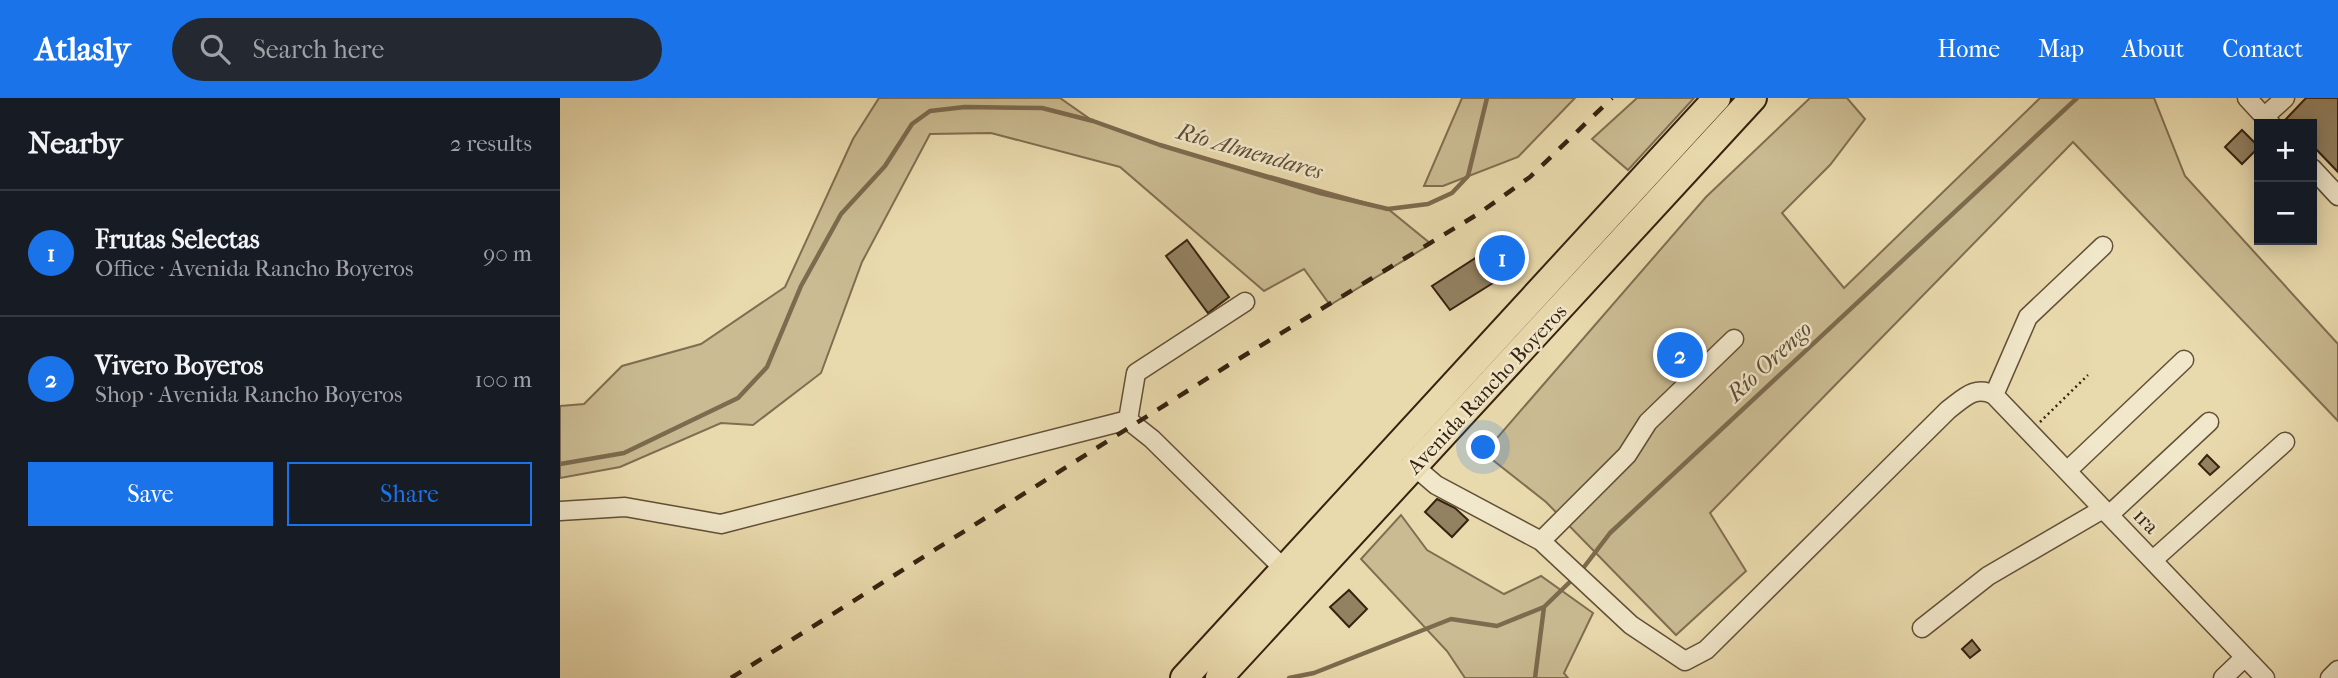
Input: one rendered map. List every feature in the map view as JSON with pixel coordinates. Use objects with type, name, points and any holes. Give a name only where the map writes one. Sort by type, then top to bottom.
[{"type":"highway","name":"Avenida Rancho Boyeros","points":[[1184,678],[1717,98]]},
{"type":"highway","name":"Avenida Rancho Boyeros","points":[[1219,678],[1753,98]]},
{"type":"street","points":[[2247,98],[2267,119]]},
{"type":"street","points":[[2269,119],[2284,98]]},
{"type":"street","points":[[2317,173],[2338,196]]},
{"type":"street","points":[[1415,467],[1436,485],[1541,541],[1631,625],[1673,655],[1685,661],[1694,659],[1948,410],[1974,391],[1984,390],[1994,395],[2028,317],[2104,246]]},
{"type":"street","points":[[1128,420],[1136,373],[1245,302]]},
{"type":"street","points":[[1541,541],[1627,455],[1648,422],[1734,339]]},
{"type":"street","points":[[2067,471],[2183,360]]},
{"type":"street","name":"1ra","points":[[1994,395],[2265,678]]},
{"type":"street","points":[[1128,420],[1152,439],[1284,569]]},
{"type":"street","points":[[560,511],[625,507],[721,523],[1128,420]]},
{"type":"street","points":[[1922,628],[1988,576],[2106,512],[2209,422]]},
{"type":"street","points":[[2153,561],[2285,442]]},
{"type":"street","points":[[2223,678],[2245,657]]},
{"type":"street","points":[[2330,678],[2338,670]]},
{"type":"path","points":[[2030,432],[2088,375]]},
{"type":"shaded area","points":[[879,98],[1060,98],[1093,121],[1160,145],[1388,209],[1431,244],[1330,305],[1304,269],[1264,291],[1120,167],[991,133],[930,134],[862,262],[821,373],[753,425],[721,423],[620,467],[560,478],[560,406],[584,404],[622,366],[701,344],[785,287],[853,139]]},
{"type":"shaded area","points":[[1462,98],[1575,98],[1518,157],[1443,186],[1424,186]]},
{"type":"shaded area","points":[[1637,98],[1694,98],[1628,170],[1592,139]]},
{"type":"shaded area","points":[[1810,98],[1847,98],[1865,119],[1830,165],[1782,213],[1844,288],[2040,98],[2154,98],[2185,176],[2338,344],[2338,421],[2073,142],[1710,513],[1746,571],[1676,635],[1546,502],[1484,453],[1706,197]]},
{"type":"shaded area","points":[[1401,515],[1427,550],[1504,594],[1541,576],[1593,613],[1564,673],[1568,678],[1465,678],[1447,651],[1361,559]]},
{"type":"building","points":[[2306,98],[2338,98],[2338,172],[2317,150],[2317,119],[2286,119]]},
{"type":"building","points":[[2242,130],[2254,142],[2254,152],[2242,164],[2225,147]]},
{"type":"building","points":[[1187,240],[1229,297],[1208,313],[1166,256]]},
{"type":"building","points":[[1494,246],[1512,271],[1450,310],[1432,286]]},
{"type":"building","points":[[2207,455],[2219,467],[2210,475],[2199,464]]},
{"type":"building","points":[[1437,499],[1455,508],[1468,520],[1452,537],[1425,512]]},
{"type":"building","points":[[1349,590],[1367,609],[1349,627],[1330,607]]},
{"type":"building","points":[[1972,640],[1980,650],[1970,658],[1962,649]]},
{"type":"waterway","name":"Río Almendares","points":[[560,464],[624,453],[738,398],[767,367],[801,286],[841,214],[885,166],[912,124],[930,111],[965,107],[1042,108],[1093,121],[1160,145],[1320,193],[1388,209],[1428,204],[1452,193],[1468,176],[1487,98]]},
{"type":"waterway","name":"Río Orengo","points":[[1581,571],[1610,533],[2077,98]]},
{"type":"waterway","name":"Río Orengo","points":[[1535,678],[1544,607],[1575,577]]},
{"type":"waterway","points":[[1289,678],[1314,673],[1451,619],[1497,626],[1544,607]]},
{"type":"railway","points":[[731,678],[1227,366],[1478,214],[1530,177],[1612,98]]},
{"type":"place","name":"Frutas Selectas","points":[[1502,258]]},
{"type":"place","name":"Vivero Boyeros","points":[[1680,355]]}]
